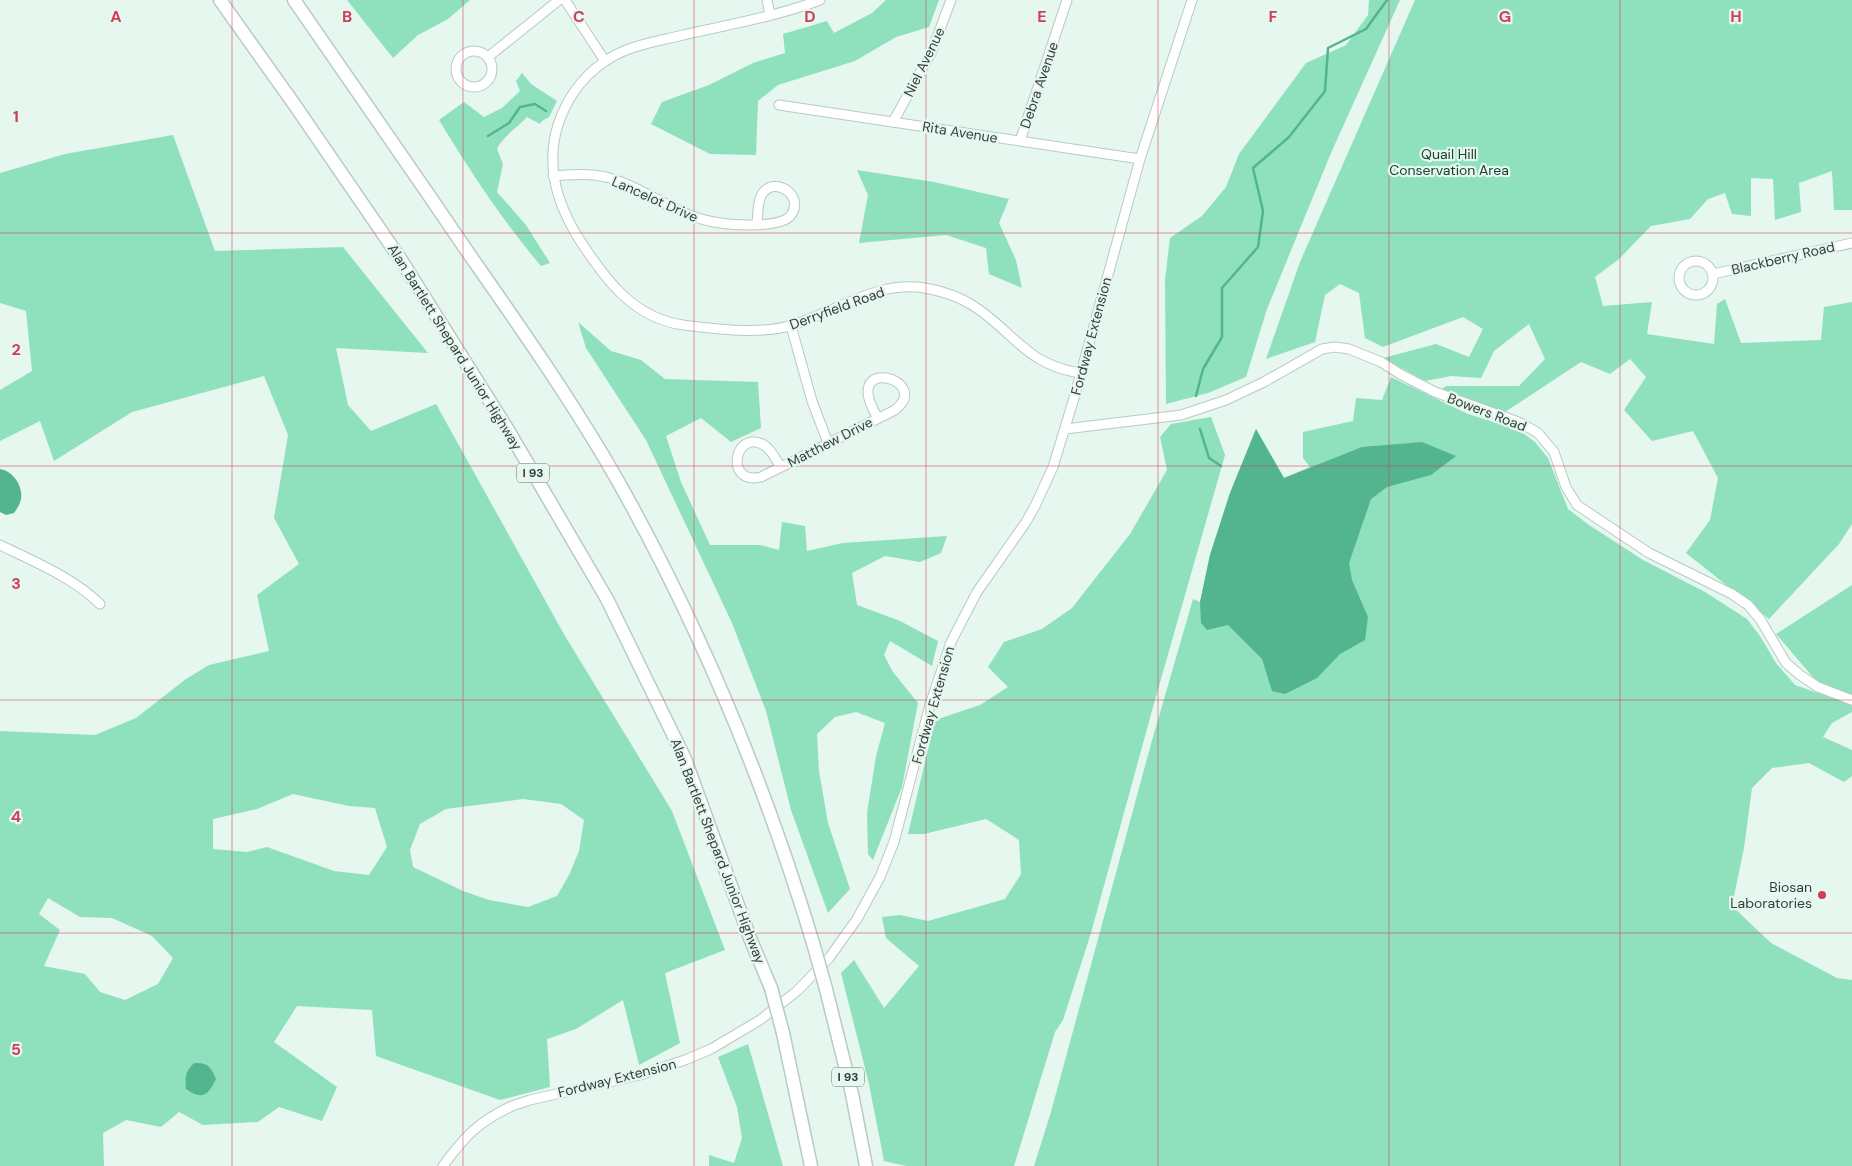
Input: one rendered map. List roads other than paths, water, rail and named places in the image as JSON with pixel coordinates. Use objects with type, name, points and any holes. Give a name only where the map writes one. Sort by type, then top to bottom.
[{"type":"highway","name":"Alan Bartlett Shepard Junior Highway","points":[[220,0],[401,260],[508,430],[607,600],[685,759],[750,938],[771,988],[783,1032],[811,1166]]},
{"type":"highway","name":"I 93","points":[[294,0],[540,356],[592,438],[636,514],[686,611],[735,718],[777,827],[814,943],[850,1084],[866,1166]]},
{"type":"street","points":[[488,58],[559,0]]},
{"type":"street","points":[[565,0],[605,61]]},
{"type":"street","points":[[768,0],[770,15]]},
{"type":"street","name":"Derryfield Road","points":[[820,0],[770,15],[625,51],[605,61],[576,89],[564,109],[553,144],[553,176],[560,202],[573,229],[604,274],[624,297],[655,318],[682,325],[743,329],[770,329],[791,326],[872,292],[900,287],[929,289],[947,294],[972,305],[1023,349],[1040,360],[1058,368],[1080,373]]},
{"type":"street","name":"Niel Avenue","points":[[893,122],[931,53],[951,0]]},
{"type":"street","name":"Debra Avenue","points":[[1020,141],[1067,0]]},
{"type":"street","name":"Fordway Extension","points":[[443,1166],[472,1130],[495,1114],[512,1106],[640,1074],[685,1060],[736,1036],[797,991],[829,958],[857,919],[887,860],[902,816],[930,705],[951,642],[977,592],[1026,522],[1053,467],[1140,159],[1192,0]]},
{"type":"street","points":[[476,51],[488,58],[492,68],[486,81],[480,85],[473,86],[460,80],[456,67],[462,55],[476,51]]},
{"type":"street","name":"Rita Avenue","points":[[779,105],[1140,159]]},
{"type":"street","name":"Lancelot Drive","points":[[553,176],[588,174],[607,177],[626,184],[694,217],[724,224],[757,224],[780,222],[790,217],[794,210],[795,203],[790,192],[777,186],[764,192],[759,202],[757,224]]},
{"type":"street","name":"Blackberry Road","points":[[1713,274],[1852,243]]},
{"type":"street","points":[[791,326],[812,401],[828,443]]},
{"type":"street","name":"Bowers Road","points":[[1065,429],[1181,415],[1226,400],[1264,382],[1322,349],[1335,347],[1349,349],[1381,362],[1434,392],[1521,423],[1538,433],[1554,452],[1566,487],[1577,505],[1649,553],[1732,594],[1748,605],[1760,619],[1786,663],[1818,688],[1852,700]]},
{"type":"street","name":"Matthew Drive","points":[[781,467],[769,450],[760,443],[745,445],[737,455],[738,467],[742,473],[749,478],[761,477],[781,467],[828,443],[878,418],[898,407],[903,397],[901,386],[896,380],[889,377],[878,378],[868,390],[869,401],[878,418]]},
{"type":"street","points":[[0,546],[71,580],[86,590],[100,604]]},
{"type":"waterway","points":[[1196,396],[1203,369],[1222,337],[1222,288],[1258,247],[1263,211],[1253,168],[1289,137],[1325,91],[1328,48],[1366,29],[1387,0]]},
{"type":"waterway","points":[[488,136],[509,123],[520,107],[535,104],[546,111]]},
{"type":"waterway","points":[[1200,429],[1209,458],[1221,466]]},
{"type":"place","name":"Biosan Laboratories","points":[[1822,895]]},
{"type":"park label","name":"Quail Hill Conservation Area","points":[[1449,162]]}]
